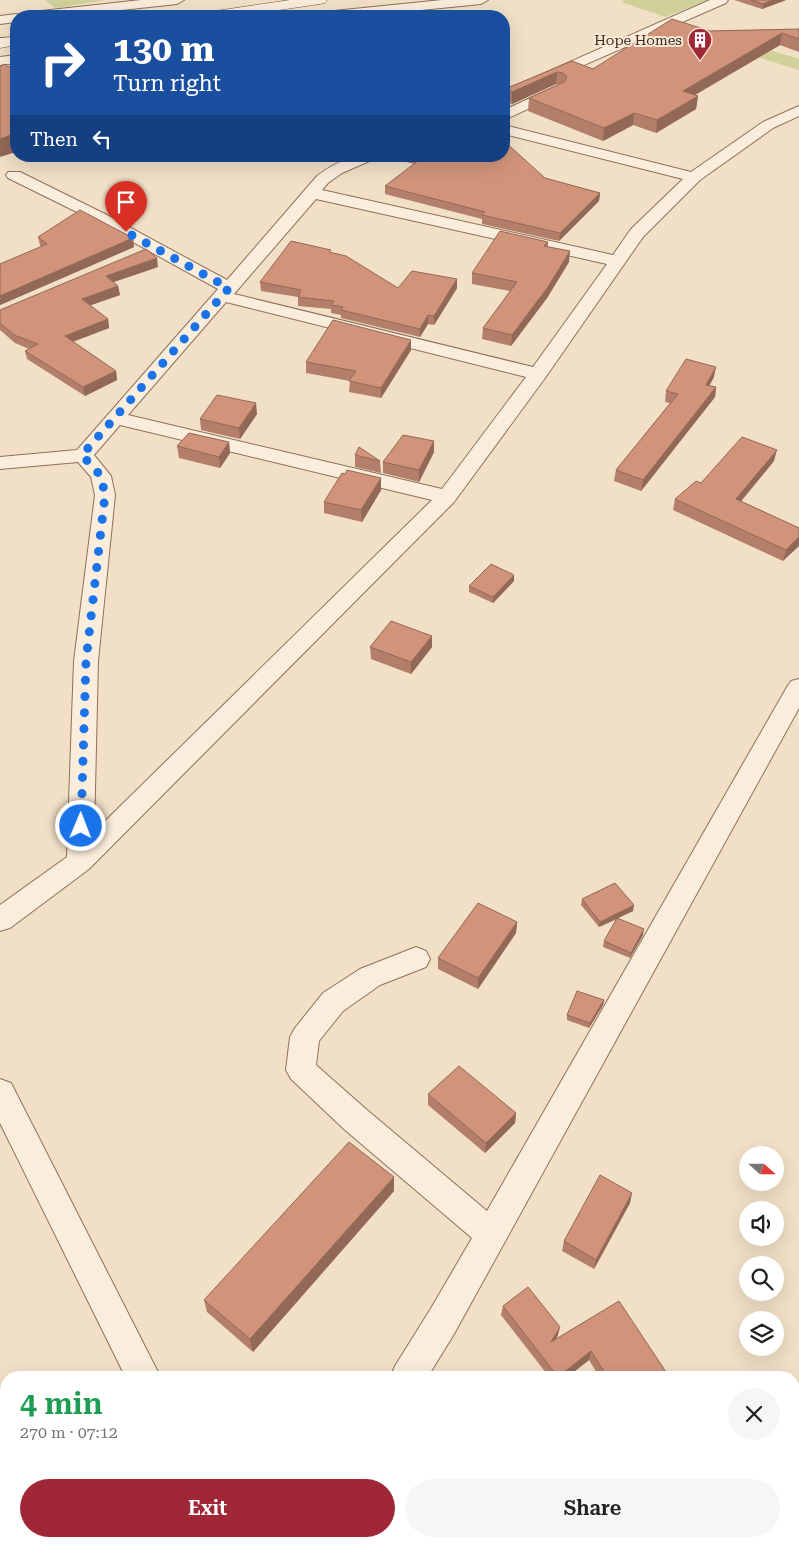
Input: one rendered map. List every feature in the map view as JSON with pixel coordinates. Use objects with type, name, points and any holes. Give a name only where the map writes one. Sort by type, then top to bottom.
[{"type":"main road","points":[[251,10],[320,0]]},
{"type":"street","points":[[367,10],[481,0]]},
{"type":"street","points":[[510,93],[721,0]]},
{"type":"street","points":[[87,10],[170,1]]},
{"type":"street","points":[[604,67],[630,53],[668,24]]},
{"type":"street","points":[[510,113],[571,83]]},
{"type":"street","points":[[0,920],[80,862],[447,497],[538,374],[637,233],[694,177],[768,125],[799,110]]},
{"type":"street","points":[[510,131],[694,177]]},
{"type":"street","points":[[0,463],[82,455],[312,193],[317,183],[328,174],[355,162]]},
{"type":"street","points":[[14,175],[99,217],[226,292],[538,374]]},
{"type":"street","points":[[312,193],[616,261]]},
{"type":"street","points":[[134,255],[152,247]]},
{"type":"street","points":[[115,418],[447,497]]},
{"type":"street","points":[[80,862],[86,661],[105,495],[101,476],[82,455]]},
{"type":"street","points":[[411,1371],[442,1322],[799,688]]},
{"type":"street","points":[[416,959],[370,977],[333,1002],[305,1037],[301,1070],[356,1120],[491,1234]]},
{"type":"street","points":[[0,1092],[140,1371]]},
{"type":"green space","points":[[45,0],[106,0],[55,8]]},
{"type":"green space","points":[[625,0],[708,0],[666,17],[621,2]]},
{"type":"green space","points":[[683,24],[799,59],[799,70],[671,30]]},
{"type":"building","points":[[751,0],[773,0],[763,4]]},
{"type":"building","points":[[672,19],[710,31],[799,29],[799,39],[782,33],[683,91],[698,96],[657,120],[634,113],[604,128],[529,98],[564,82],[567,77],[563,73],[557,72],[512,92],[510,91],[510,87],[572,61],[593,69]]},
{"type":"building","points":[[5,64],[10,66],[10,135],[0,139],[0,66]]},
{"type":"building","points":[[510,146],[545,178],[600,193],[560,233],[482,215],[485,212],[385,186],[416,162],[510,162]]},
{"type":"building","points":[[80,210],[133,238],[0,296],[0,264],[47,244],[38,237]]},
{"type":"building","points":[[500,231],[548,242],[544,246],[570,251],[548,287],[512,335],[483,328],[517,282],[472,273]]},
{"type":"building","points":[[291,241],[331,250],[329,252],[346,256],[398,288],[412,271],[457,279],[434,316],[428,315],[420,329],[341,310],[343,307],[331,305],[334,301],[298,297],[301,290],[260,282]]},
{"type":"building","points":[[146,249],[157,258],[106,276],[118,286],[82,299],[108,319],[65,336],[116,371],[83,387],[25,351],[38,344],[14,335],[0,323],[0,310]]},
{"type":"building","points":[[333,320],[411,340],[381,388],[349,381],[356,371],[306,362]]},
{"type":"building","points":[[686,359],[716,367],[706,385],[716,387],[643,480],[616,470],[678,394],[666,391]]},
{"type":"building","points":[[217,395],[256,403],[239,428],[200,419]]},
{"type":"building","points":[[189,433],[229,442],[219,457],[177,446]]},
{"type":"building","points":[[403,435],[434,441],[419,470],[383,462]]},
{"type":"building","points":[[742,437],[777,450],[736,499],[799,528],[799,537],[786,550],[675,499],[696,481],[701,483]]},
{"type":"building","points":[[359,447],[380,461],[355,455]]},
{"type":"building","points":[[347,470],[381,478],[361,510],[324,502],[342,473],[345,474]]},
{"type":"building","points":[[491,564],[514,575],[493,597],[469,586]]},
{"type":"building","points":[[391,621],[432,636],[411,662],[370,647]]},
{"type":"building","points":[[615,883],[634,905],[600,922],[582,899]]},
{"type":"building","points":[[478,903],[517,922],[478,978],[438,958]]},
{"type":"building","points":[[617,918],[644,929],[631,953],[604,941]]},
{"type":"building","points":[[577,991],[604,1000],[590,1023],[567,1015]]},
{"type":"building","points":[[459,1066],[516,1113],[486,1143],[428,1094]]},
{"type":"building","points":[[349,1142],[394,1177],[250,1339],[204,1300]]},
{"type":"building","points":[[600,1175],[632,1193],[596,1260],[564,1241]]},
{"type":"building","points":[[528,1287],[560,1327],[551,1342],[619,1301],[665,1371],[604,1371],[591,1351],[566,1371],[553,1371],[503,1306]]},
{"type":"place","name":"Hope Homes","points":[[700,61]]},
{"type":"route","points":[[81,826],[86,661],[105,495],[101,476],[82,455],[229,288],[126,232]]}]
